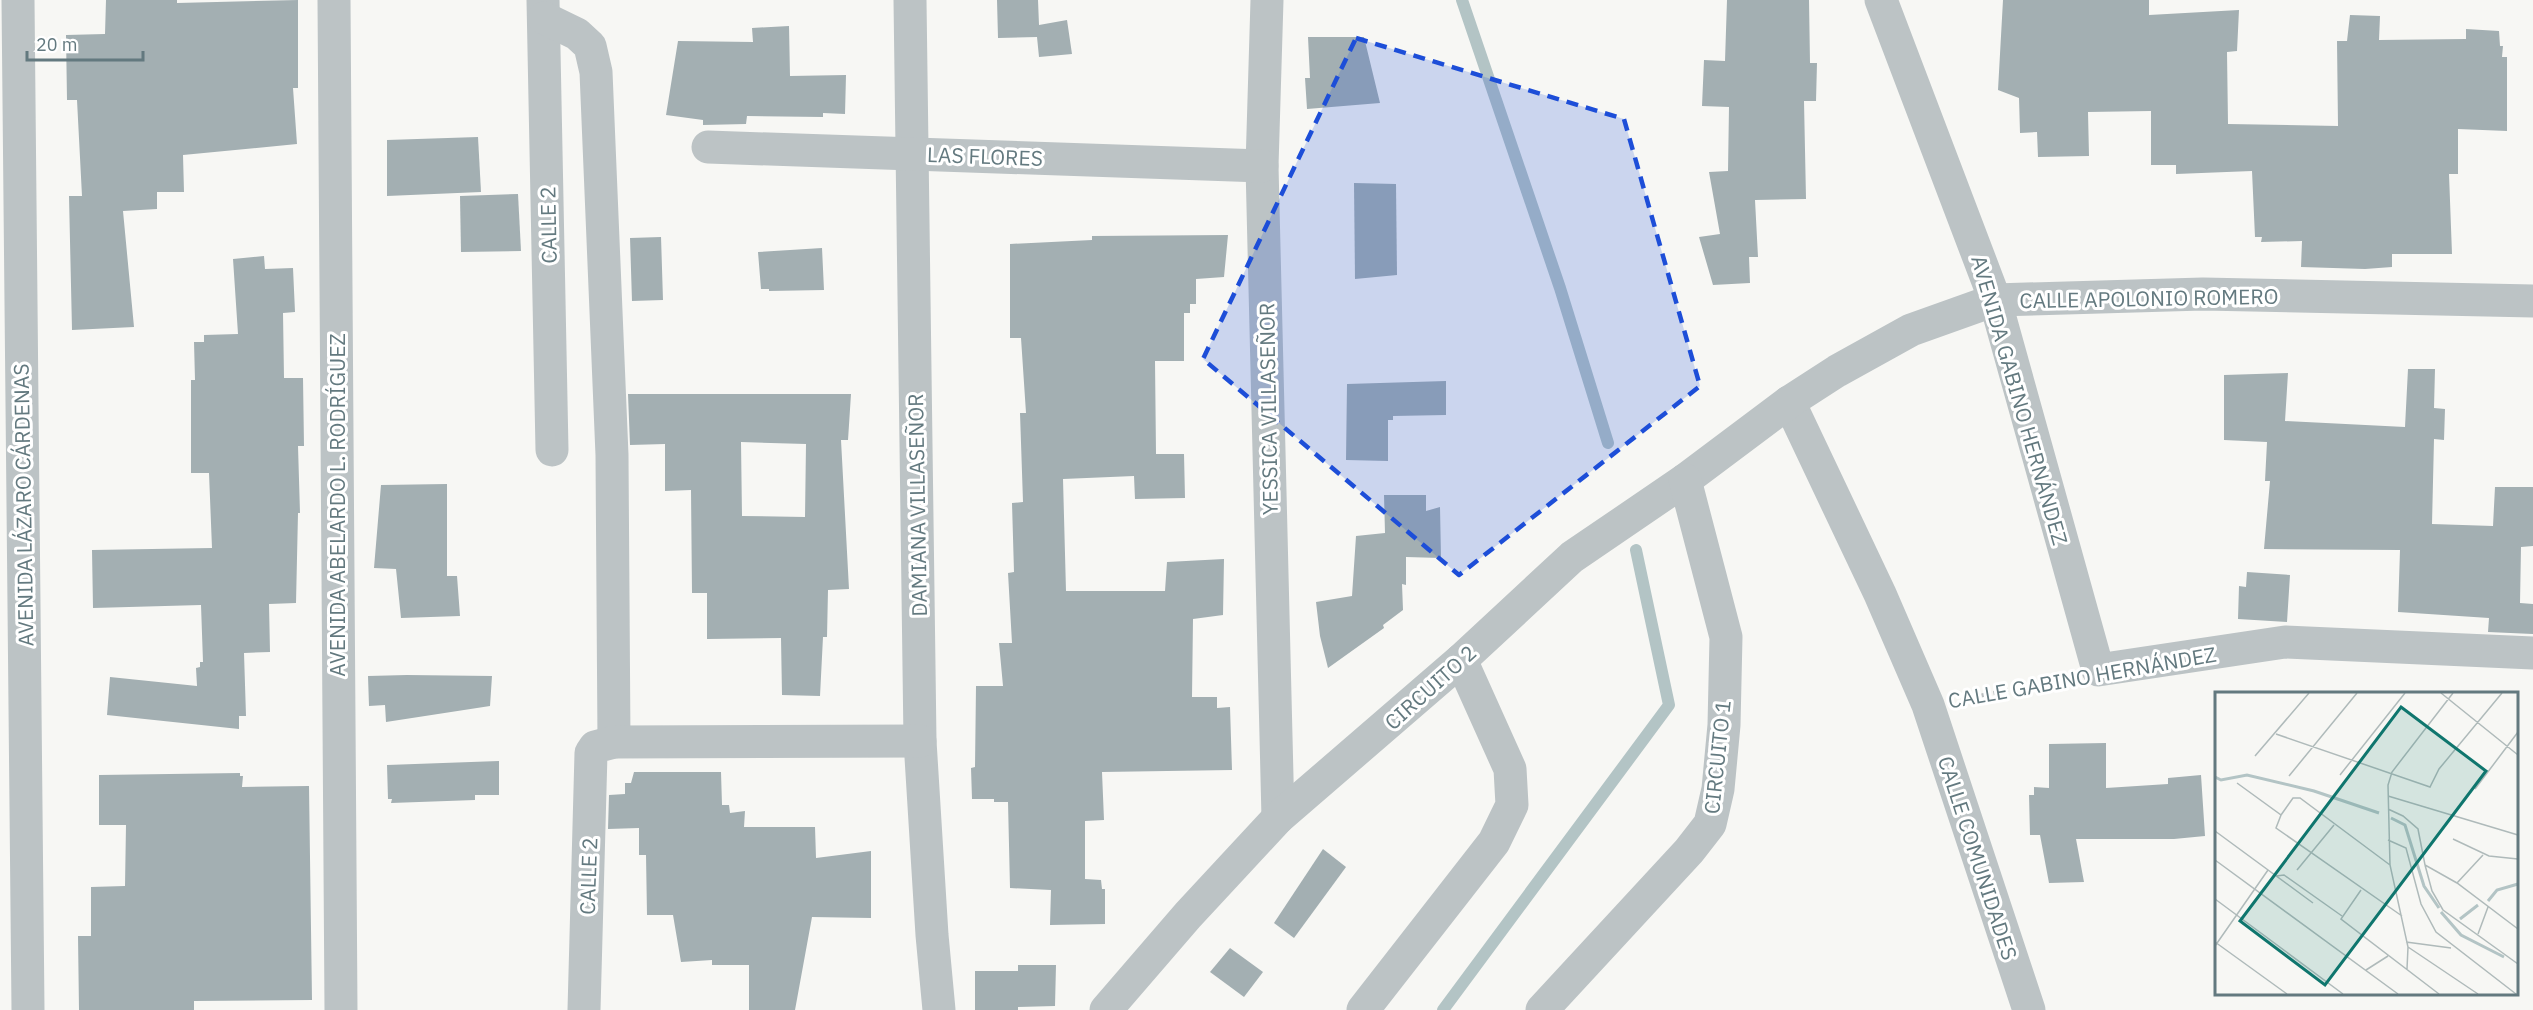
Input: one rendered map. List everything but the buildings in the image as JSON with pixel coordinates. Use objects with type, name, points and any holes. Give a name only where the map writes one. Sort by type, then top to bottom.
[{"type":"street","name":"AVENIDA LÁZARO CÁRDENAS","points":[[18,0],[28,1010]]},
{"type":"street","name":"AVENIDA ABELARDO L. RODRÍGUEZ","points":[[334,0],[341,1010]]},
{"type":"street","name":"DAMIANA VILLASEÑOR","points":[[910,0],[920,741],[939,1010]]},
{"type":"street","name":"YESSICA VILLASEÑOR","points":[[1267,0],[1262,166],[1278,818]]},
{"type":"street","name":"AVENIDA GABINO HERNÁNDEZ","points":[[1881,0],[1995,300],[2098,670]]},
{"type":"street","name":"CALLE 2","points":[[543,9],[552,450]]},
{"type":"street","name":"CALLE 2","points":[[543,9],[590,46],[596,72],[612,455],[606,744],[591,753],[584,1010]]},
{"type":"street","name":"LAS FLORES","points":[[708,147],[1262,166]]},
{"type":"street","name":"CALLE APOLONIO ROMERO","points":[[1789,402],[1837,371],[1911,330],[1995,300],[2203,294],[2533,301]]},
{"type":"street","name":"CIRCUITO 2","points":[[1106,1010],[1188,915],[1278,818],[1461,660],[1572,557],[1686,480],[1789,402]]},
{"type":"street","name":"CALLE GABINO HERNÁNDEZ","points":[[1789,402],[1880,594],[1928,705]]},
{"type":"street","name":"CIRCUITO 1","points":[[1542,1010],[1689,851],[1710,824],[1718,789],[1724,725],[1726,637],[1686,480]]},
{"type":"street","name":"CALLE GABINO HERNÁNDEZ","points":[[2098,670],[2285,642],[2533,653]]},
{"type":"street","points":[[1364,1010],[1494,842],[1512,805],[1510,769],[1461,660]]},
{"type":"street","name":"CALLE COMUNIDADES","points":[[1928,705],[2029,1010]]},
{"type":"street","points":[[606,744],[920,741]]},
{"type":"path","name":"CALLE GABINO HERNÁNDEZ","points":[[1928,705],[2098,670]]},
{"type":"highlighted area","points":[[1356,38],[1624,119],[1700,386],[1459,575],[1203,359]]},
{"type":"waterway","points":[[1462,0],[1560,288],[1608,443]]},
{"type":"waterway","points":[[1443,1010],[1669,705],[1636,550]]}]
